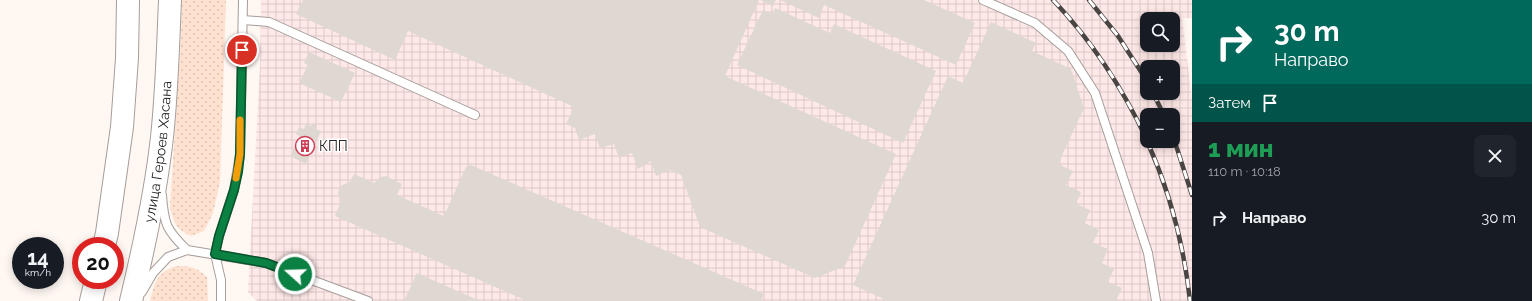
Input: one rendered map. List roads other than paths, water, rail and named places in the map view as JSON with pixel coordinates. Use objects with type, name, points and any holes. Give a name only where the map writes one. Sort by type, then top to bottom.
[{"type":"main road","points":[[106,237],[122,127],[127,58],[128,0]]},
{"type":"main road","name":"улица Героев Хасана","points":[[131,301],[145,242],[162,137],[168,68],[170,0]]},
{"type":"main road","points":[[91,301],[94,289]]},
{"type":"lane","points":[[221,301],[221,280],[215,254],[219,236],[234,190],[240,154],[243,0]]},
{"type":"lane","points":[[983,0],[1035,23],[1068,51],[1095,93],[1148,253],[1156,301]]},
{"type":"lane","points":[[243,20],[269,22],[475,115]]},
{"type":"lane","points":[[162,137],[161,185],[164,219],[173,237],[187,250]]},
{"type":"lane","points":[[137,301],[153,273],[163,262],[168,257],[187,250],[266,263],[368,301]]},
{"type":"railway","points":[[1053,0],[1081,32],[1106,66],[1140,125]]},
{"type":"railway","points":[[1089,0],[1118,36],[1140,70]]},
{"type":"railway","points":[[1156,100],[1160,108]]},
{"type":"railway","points":[[1150,148],[1163,180],[1175,220],[1184,260],[1190,301]]},
{"type":"railway","points":[[1177,148],[1192,195]]},
{"type":"place","name":"КПП","points":[[305,146]]}]
